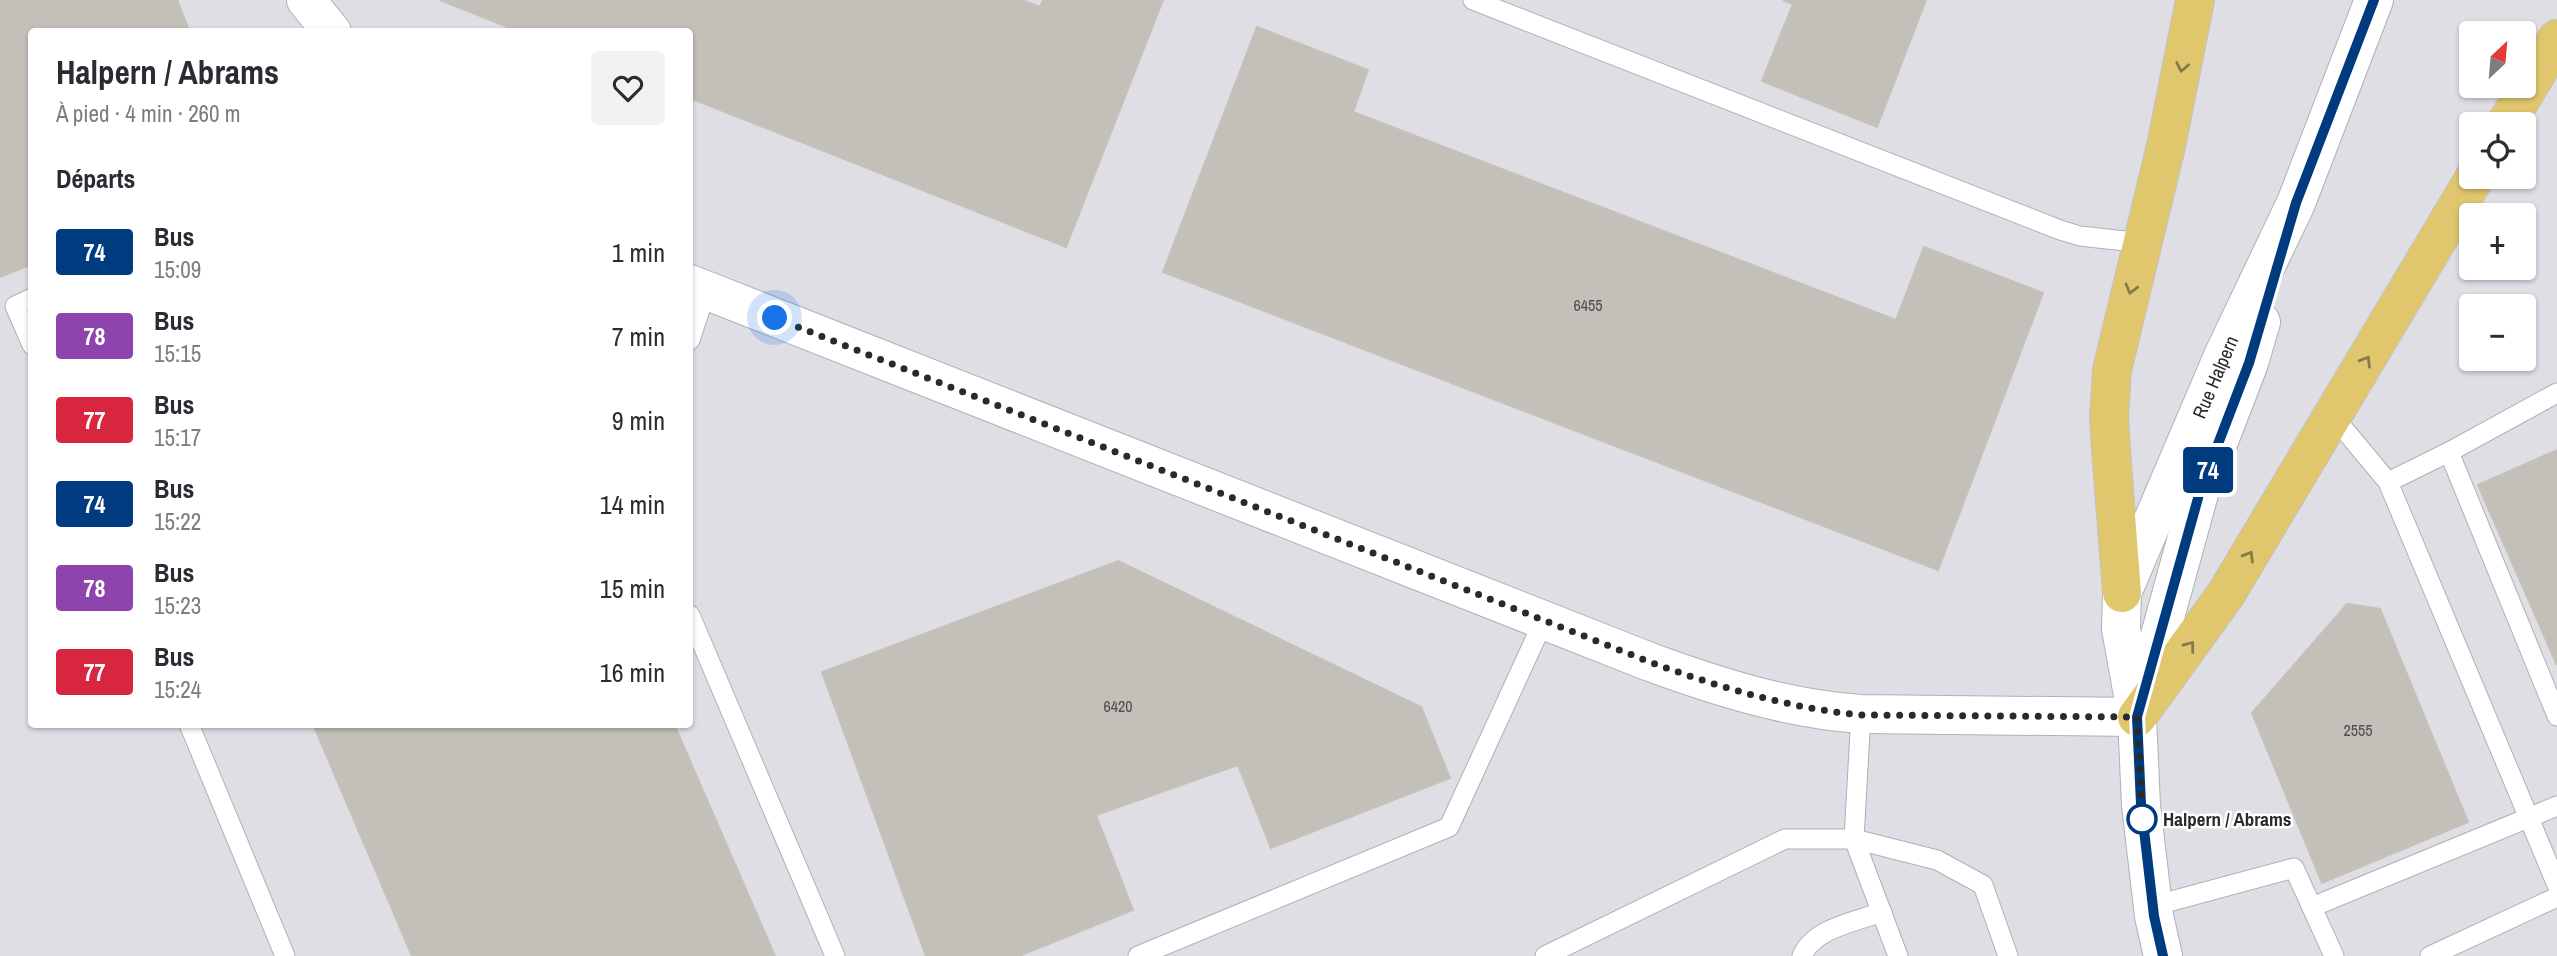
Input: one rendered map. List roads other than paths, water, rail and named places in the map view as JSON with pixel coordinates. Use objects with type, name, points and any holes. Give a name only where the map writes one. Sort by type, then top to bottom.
[{"type":"main road","points":[[2122,593],[2111,450],[2110,391],[2114,356],[2166,146],[2195,0]]},
{"type":"main road","points":[[2513,112],[2557,39]]},
{"type":"main road","points":[[2137,717],[2220,604],[2468,189]]},
{"type":"street","points":[[306,0],[329,28]]},
{"type":"street","name":"Rue Halpern","points":[[2163,956],[2153,906],[2141,804],[2137,717],[2120,629],[2122,593],[2224,354],[2296,203],[2374,0]]},
{"type":"street","name":"Rue Halpern","points":[[2137,717],[2197,500],[2249,363],[2296,203]]},
{"type":"street","points":[[698,288],[1717,686],[1794,704],[1861,715],[2137,717]]},
{"type":"lane","points":[[1473,0],[2060,230],[2080,236],[2143,243]]},
{"type":"lane","points":[[693,320],[698,288]]},
{"type":"lane","points":[[16,304],[28,335]]},
{"type":"lane","points":[[2388,482],[2557,393]]},
{"type":"lane","points":[[2333,416],[2388,482],[2557,885]]},
{"type":"lane","points":[[2449,452],[2557,716]]},
{"type":"lane","points":[[1138,956],[1449,827],[1544,620]]},
{"type":"lane","points":[[693,622],[835,956]]},
{"type":"lane","points":[[1861,715],[1854,839],[1898,956]]},
{"type":"lane","points":[[191,728],[285,956]]},
{"type":"lane","points":[[2312,907],[2557,806]]},
{"type":"lane","points":[[1545,956],[1785,839],[1854,839],[1937,860],[1983,885],[2008,956]]},
{"type":"lane","points":[[2153,906],[2294,868],[2334,956]]},
{"type":"lane","points":[[2430,956],[2557,897]]},
{"type":"lane","points":[[1802,956],[1806,946],[1819,935],[1882,912]]},
{"type":"place","name":"Halpern / Abrams","points":[[2142,819]]}]
